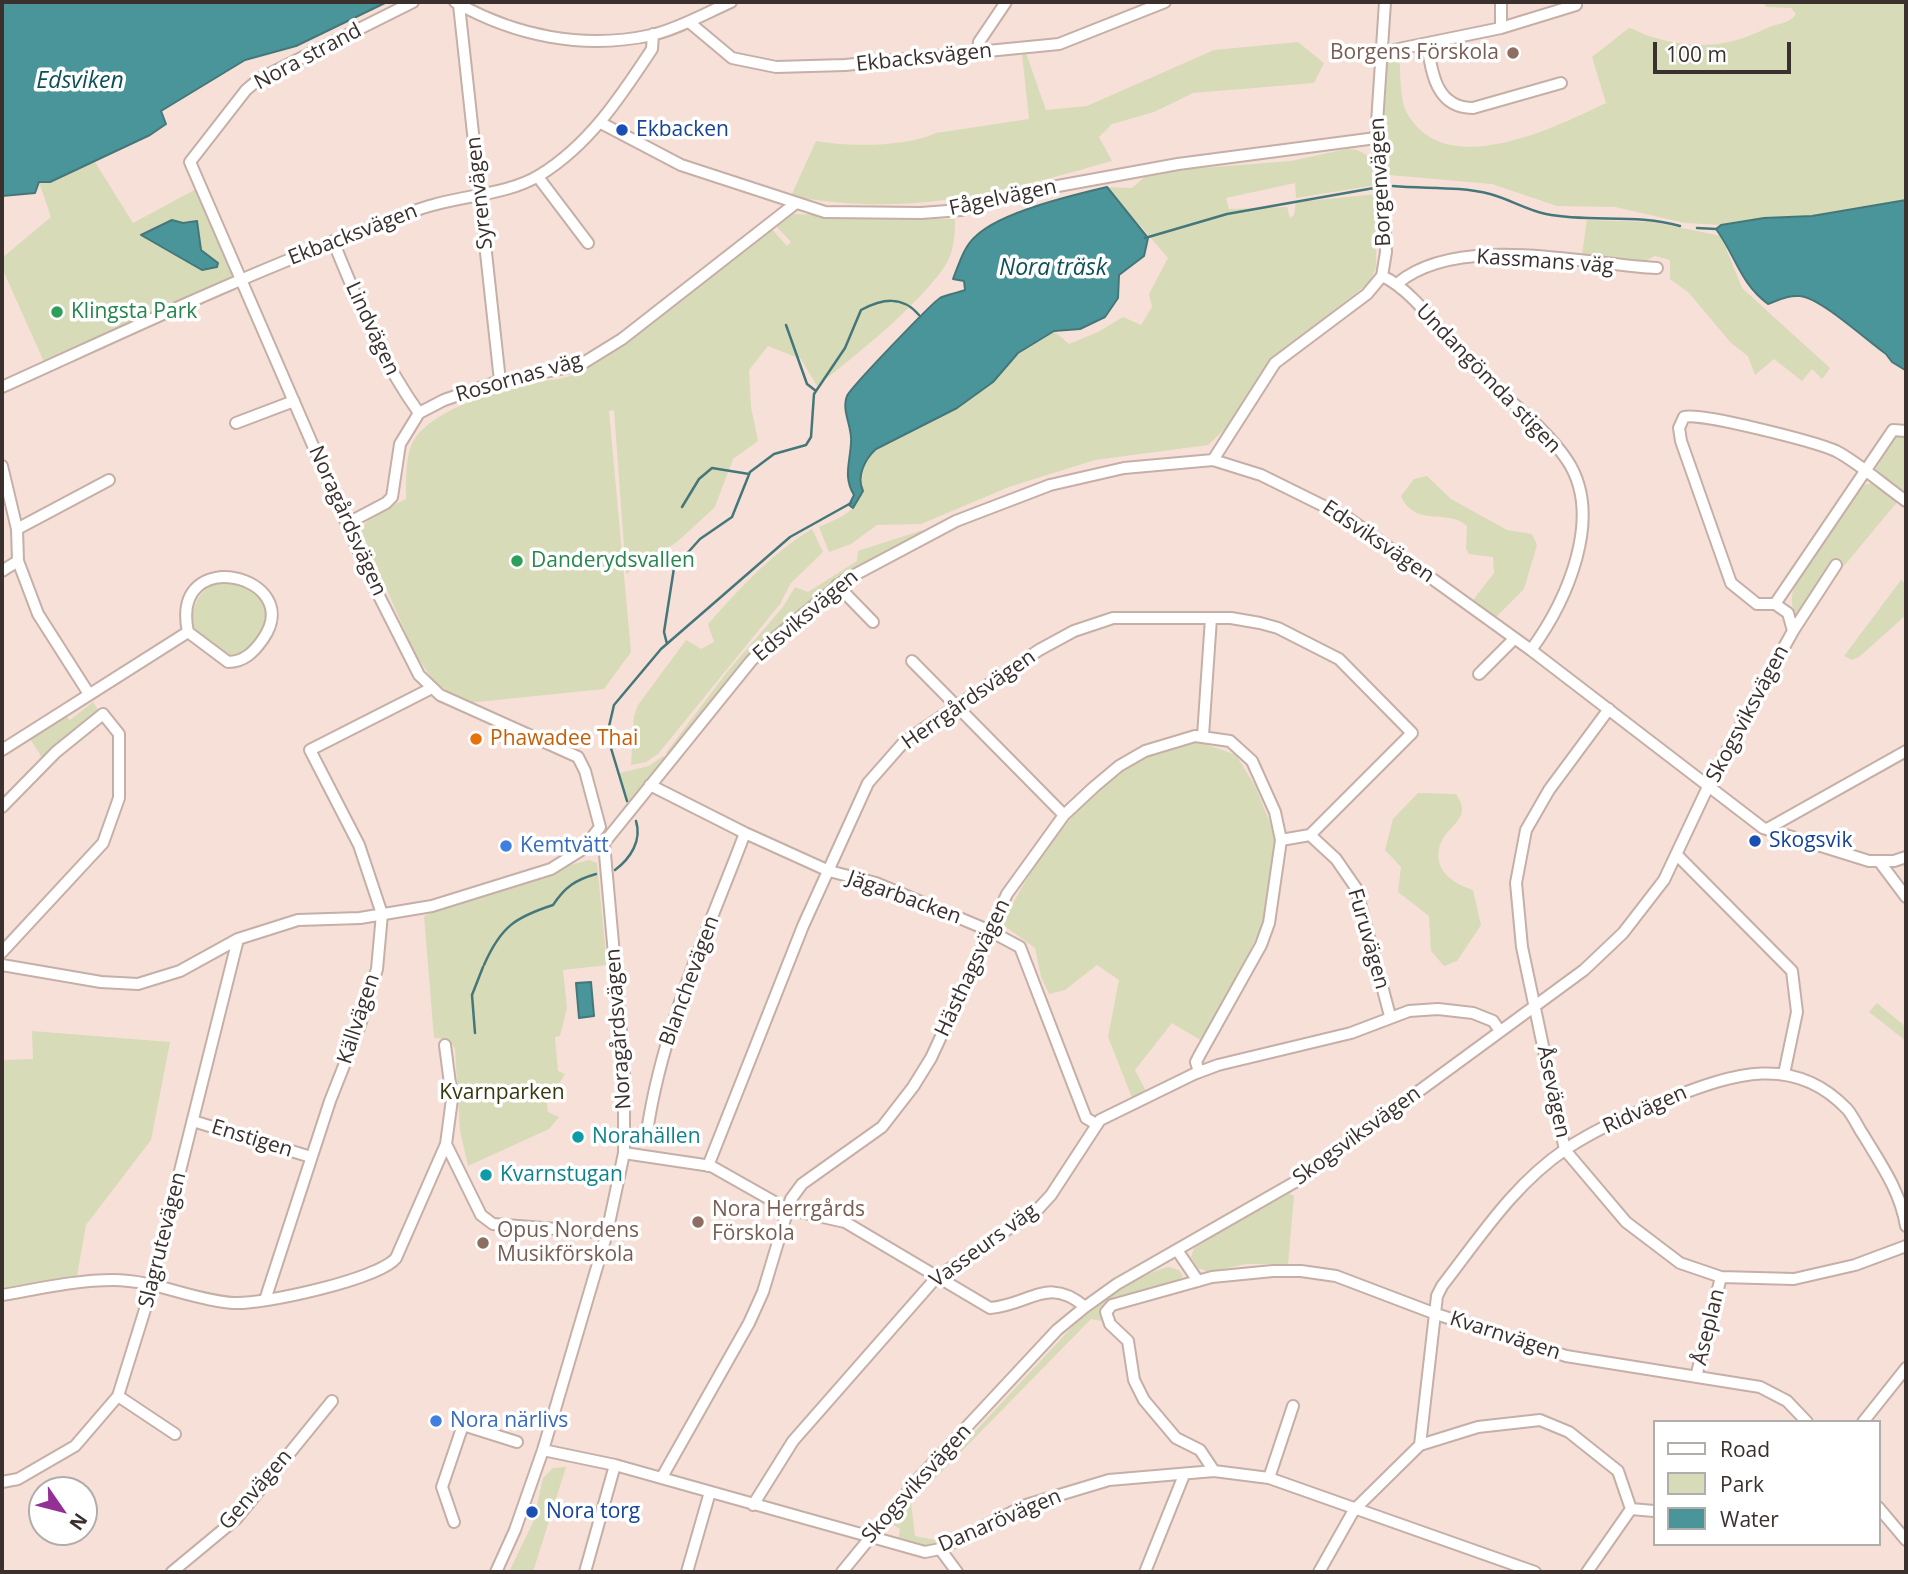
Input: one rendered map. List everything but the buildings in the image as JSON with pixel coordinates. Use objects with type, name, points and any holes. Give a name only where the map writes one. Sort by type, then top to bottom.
[{"type":"street","name":"Nora strand","points":[[190,162],[246,90],[259,79],[413,2]]},
{"type":"street","points":[[457,3],[533,34],[559,40],[607,41],[653,34],[689,22],[731,2]]},
{"type":"street","points":[[978,52],[979,42],[1006,2]]},
{"type":"street","name":"Ekbacksvägen","points":[[689,22],[732,58],[776,67],[845,65],[1059,44],[1165,2]]},
{"type":"street","name":"Borgenvägen","points":[[1213,460],[1275,363],[1367,294],[1382,276],[1386,252],[1376,138],[1384,2]]},
{"type":"street","points":[[1501,2],[1501,28]]},
{"type":"street","name":"Syrenvägen","points":[[457,3],[500,381]]},
{"type":"street","points":[[1379,53],[1501,28],[1576,5]]},
{"type":"street","name":"Ekbacksvägen","points":[[2,387],[241,279],[333,241],[430,205],[538,177],[563,159],[601,122],[652,49],[653,34]]},
{"type":"street","points":[[1427,44],[1435,83],[1449,103],[1460,108],[1473,108],[1561,83]]},
{"type":"street","name":"Fågelvägen","points":[[601,122],[681,166],[825,212],[921,213],[961,210],[1025,192],[1178,164],[1376,138]]},
{"type":"street","name":"Noragårdsvägen","points":[[190,162],[373,584],[419,675],[430,689],[578,757],[585,771],[599,835],[624,1066],[624,1153],[607,1233],[543,1450],[515,1530],[496,1572]]},
{"type":"street","points":[[538,177],[588,243]]},
{"type":"street","name":"Rosornas väg","points":[[419,414],[444,400],[500,381],[580,365],[622,339],[796,203]]},
{"type":"street","name":"Lindvägen","points":[[333,241],[370,332],[393,377],[419,414]]},
{"type":"street","name":"Kassmans väg","points":[[1398,283],[1424,265],[1480,255],[1657,268]]},
{"type":"street","name":"Undangömda stigen","points":[[1382,276],[1398,283],[1476,370],[1529,418],[1567,461],[1575,477],[1582,517],[1574,568],[1566,592],[1531,650]]},
{"type":"street","points":[[236,423],[294,401]]},
{"type":"street","points":[[348,523],[386,503],[392,497],[400,444],[419,414]]},
{"type":"street","points":[[1906,431],[1893,430],[1865,472],[1775,604],[1757,604],[1731,583],[1681,441],[1679,428],[1684,417],[1692,414],[1836,451],[1865,472],[1906,500]]},
{"type":"street","name":"Edsviksvägen","points":[[599,835],[610,839],[611,833],[751,661],[837,585],[916,539],[987,508],[1050,485],[1124,468],[1213,460],[1261,475],[1349,518],[1531,650],[1767,830],[1834,851],[1879,861],[1894,861],[1906,857]]},
{"type":"street","points":[[2,466],[17,529],[18,561],[38,614],[89,694]]},
{"type":"street","points":[[17,529],[109,480]]},
{"type":"street","points":[[2,571],[18,561]]},
{"type":"street","name":"Skogsviksvägen","points":[[842,1572],[869,1536],[1057,1330],[1084,1307],[1295,1182],[1534,1008],[1584,970],[1623,933],[1664,880],[1709,788],[1793,631],[1836,565]]},
{"type":"street","points":[[235,576],[254,585],[267,601],[271,615],[268,630],[257,646],[239,662],[229,662],[188,632],[186,614],[189,603],[200,586],[209,580],[235,576]]},
{"type":"street","points":[[837,585],[873,622]]},
{"type":"street","name":"Skogsviksvägen","points":[[1775,604],[1788,613],[1793,631]]},
{"type":"street","name":"Herrgårdsvägen","points":[[708,1166],[803,926],[862,794],[877,772],[904,742],[1039,650],[1074,631],[1113,618],[1231,618],[1278,628],[1320,646],[1339,659],[1412,733],[1310,835]]},
{"type":"street","points":[[1203,736],[1211,618]]},
{"type":"street","points":[[2,750],[188,632]]},
{"type":"street","points":[[1479,674],[1514,639]]},
{"type":"street","points":[[912,661],[1065,815]]},
{"type":"street","name":"Källvägen","points":[[265,1300],[311,1157],[367,1003],[377,969],[382,914],[359,845],[310,750],[430,689]]},
{"type":"street","name":"Åsevägen","points":[[1609,709],[1549,790],[1525,830],[1516,883],[1522,947],[1565,1150],[1626,1222],[1680,1263],[1721,1277],[1794,1279],[1855,1265],[1906,1246]]},
{"type":"street","points":[[2,807],[56,752],[103,714],[119,734],[119,798],[103,843],[2,952]]},
{"type":"street","name":"Hästhagsvägen","points":[[662,1478],[763,1292],[787,1209],[802,1184],[883,1127],[904,1099],[931,1058],[988,930],[1007,894],[1065,815],[1119,766],[1167,742],[1203,736],[1230,741],[1252,761],[1275,813],[1281,840],[1269,923],[1261,945],[1199,1056],[1199,1072]]},
{"type":"street","points":[[1767,830],[1906,751]]},
{"type":"street","name":"Jägarbacken","points":[[650,785],[744,833],[829,871],[876,883],[988,930],[1020,947],[1086,1118],[1096,1124]]},
{"type":"street","name":"Blanchevägen","points":[[647,1132],[654,1084],[667,1041],[744,833]]},
{"type":"street","points":[[2,965],[101,982],[138,984],[180,971],[238,939],[298,920],[359,918],[432,906],[551,869],[583,849],[599,835]]},
{"type":"street","points":[[1281,840],[1310,835]]},
{"type":"street","name":"Furuvägen","points":[[1310,835],[1336,859],[1356,888],[1390,1016]]},
{"type":"street","points":[[1677,855],[1791,971],[1797,1012],[1784,1074]]},
{"type":"street","points":[[1879,861],[1906,897]]},
{"type":"street","name":"Slagrutevägen","points":[[2,1482],[25,1475],[75,1446],[118,1396],[152,1283],[238,939]]},
{"type":"street","points":[[1096,1124],[1199,1072],[1351,1033],[1390,1016],[1438,1009],[1473,1013],[1493,1021],[1500,1031]]},
{"type":"street","points":[[2,1295],[57,1285],[113,1280],[152,1283],[215,1301],[236,1303],[265,1300],[335,1285],[389,1267],[422,1203],[446,1144],[452,1099],[445,1045]]},
{"type":"street","name":"Ridvägen","points":[[1419,1445],[1437,1296],[1442,1286],[1510,1198],[1565,1150],[1619,1118],[1707,1084],[1747,1072],[1784,1074],[1817,1086],[1848,1110],[1887,1170],[1903,1207],[1906,1226]]},
{"type":"street","name":"Enstigen","points":[[193,1121],[311,1157]]},
{"type":"street","name":"Vasseurs väg","points":[[753,1505],[793,1441],[936,1278],[1039,1208],[1051,1195],[1096,1124]]},
{"type":"street","points":[[446,1144],[481,1215],[493,1224],[607,1233]]},
{"type":"street","points":[[624,1153],[708,1166],[787,1209],[845,1222],[990,1308],[1051,1291],[1072,1296],[1084,1307]]},
{"type":"street","points":[[1177,1250],[1198,1280]]},
{"type":"street","name":"Kvarnvägen","points":[[1214,1471],[1200,1450],[1176,1438],[1144,1400],[1134,1380],[1128,1341],[1110,1324],[1107,1311],[1119,1301],[1198,1280],[1273,1271],[1336,1276],[1436,1314],[1566,1356],[1760,1387],[1787,1401],[1805,1420]]},
{"type":"street","name":"Åseplan","points":[[1696,1377],[1721,1277]]},
{"type":"street","points":[[1865,1420],[1906,1368]]},
{"type":"street","points":[[118,1396],[175,1434]]},
{"type":"street","name":"Genvägen","points":[[172,1572],[236,1519],[332,1401]]},
{"type":"street","points":[[1269,1478],[1293,1406]]},
{"type":"street","points":[[1319,1572],[1354,1510],[1419,1445],[1478,1427],[1540,1420],[1569,1432],[1608,1460],[1618,1471],[1631,1509]]},
{"type":"street","points":[[454,1522],[443,1487],[463,1425],[517,1442]]},
{"type":"street","name":"Danarövägen","points":[[543,1450],[615,1465],[925,1552],[940,1549],[1015,1510],[1109,1480],[1214,1471],[1269,1478],[1535,1572]]},
{"type":"street","points":[[585,1572],[615,1465]]},
{"type":"street","points":[[1145,1572],[1184,1475]]},
{"type":"street","points":[[687,1572],[710,1492]]},
{"type":"street","points":[[1631,1509],[1652,1511]]},
{"type":"street","points":[[1587,1572],[1631,1509]]},
{"type":"street","points":[[1880,1509],[1906,1540]]},
{"type":"street","points":[[940,1549],[957,1572]]},
{"type":"green space","points":[[1763,2],[1906,2],[1906,200],[1812,216],[1764,218],[1721,225],[1685,223],[1615,207],[1557,206],[1492,184],[1389,175],[1386,163],[1389,151],[1384,137],[1384,60],[1399,55],[1404,107],[1424,133],[1447,144],[1473,147],[1501,143],[1558,125],[1606,103],[1592,57],[1629,28],[1665,40],[1709,45],[1738,40],[1787,22],[1796,14],[1791,8],[1766,7]]},
{"type":"green space","points":[[1298,42],[1324,63],[1314,83],[1193,93],[1154,112],[1112,124],[1099,137],[1112,161],[1031,183],[954,199],[876,204],[791,196],[816,141],[860,145],[893,143],[924,138],[936,133],[1029,119],[1022,54],[1026,53],[1046,110],[1087,106],[1214,50]]},
{"type":"green space","points":[[1354,149],[1366,155],[1375,171],[1376,185],[1296,198],[1295,183],[1226,198],[1229,209],[1287,207],[1290,218],[1294,215],[1296,202],[1377,194],[1376,267],[1370,282],[1285,349],[1262,371],[1225,429],[1208,445],[1095,460],[1009,487],[921,524],[877,525],[851,544],[829,552],[819,527],[842,516],[856,504],[861,492],[865,463],[876,449],[957,408],[993,382],[1018,353],[1054,331],[1069,344],[1098,332],[1123,317],[1141,325],[1152,307],[1149,294],[1168,258],[1107,187],[1132,188],[1150,172],[1291,161]]},
{"type":"green space","points":[[95,162],[133,223],[198,188],[234,269],[231,278],[45,364],[2,268],[2,258],[51,217],[39,182]]},
{"type":"green space","points":[[792,214],[833,215],[843,219],[955,219],[953,243],[945,266],[918,298],[885,330],[817,386],[801,359],[768,346],[749,370],[751,407],[758,441],[733,459],[715,507],[677,542],[626,574],[614,410],[609,411],[631,652],[604,689],[467,703],[434,682],[414,652],[361,530],[375,515],[406,499],[407,461],[417,436],[436,419],[464,404],[576,373],[650,322],[770,227],[787,246],[791,242],[775,225]]},
{"type":"green space","points":[[1587,220],[1653,222],[1721,236],[1742,288],[1830,368],[1822,379],[1812,369],[1802,381],[1774,359],[1755,375],[1748,356],[1731,343],[1689,293],[1670,279],[1670,260],[1655,256],[1639,264],[1591,260],[1582,254]]},
{"type":"green space","points":[[1906,435],[1906,496],[1874,472],[1896,436]]},
{"type":"green space","points":[[1427,476],[1451,499],[1507,530],[1532,534],[1537,545],[1524,589],[1496,617],[1473,600],[1494,573],[1493,557],[1469,554],[1466,549],[1467,526],[1451,518],[1415,512],[1401,496],[1414,479]]},
{"type":"green space","points":[[1872,483],[1898,501],[1844,566],[1835,562],[1795,619],[1792,597],[1802,573],[1864,485]]},
{"type":"green space","points":[[812,529],[823,552],[791,583],[780,604],[658,754],[646,762],[631,765],[634,716],[638,705],[686,640],[701,649],[714,642],[708,624],[769,561]]},
{"type":"green space","points":[[926,529],[841,577],[765,638],[669,756],[666,753],[727,672],[783,607],[795,587],[808,592],[857,561],[858,551]]},
{"type":"green space","points":[[1901,580],[1906,584],[1906,615],[1859,657],[1852,660],[1844,656]]},
{"type":"green space","points":[[218,582],[245,583],[265,607],[264,625],[255,641],[233,657],[194,632],[196,602]]},
{"type":"green space","points":[[93,702],[100,713],[44,761],[29,737],[67,717],[70,720]]},
{"type":"green space","points":[[1191,739],[1236,755],[1255,786],[1275,835],[1269,896],[1261,929],[1202,1041],[1172,1023],[1135,1070],[1147,1093],[1133,1100],[1108,1037],[1119,980],[1097,965],[1065,990],[1049,994],[1041,977],[1035,948],[1003,925],[1014,901],[1047,848],[1090,798],[1136,759],[1164,746]]},
{"type":"green space","points":[[663,756],[666,759],[627,806],[619,773],[649,766]]},
{"type":"green space","points":[[1418,793],[1456,794],[1460,802],[1461,815],[1441,842],[1439,859],[1441,867],[1451,879],[1473,890],[1481,925],[1457,961],[1444,966],[1431,951],[1429,916],[1398,892],[1401,867],[1385,850],[1393,819]]},
{"type":"green space","name":"Kvarnparken","points":[[589,860],[597,863],[607,965],[563,970],[567,1008],[560,1036],[555,1037],[558,1071],[565,1074],[547,1104],[548,1112],[559,1117],[549,1129],[468,1166],[460,1131],[455,1049],[449,1039],[434,1038],[424,916],[507,882]]},
{"type":"green space","points":[[1877,1003],[1906,1027],[1906,1041],[1869,1012]]},
{"type":"green space","points":[[32,1031],[170,1042],[151,1140],[86,1225],[77,1276],[2,1288],[2,1060],[33,1059]]},
{"type":"green space","points":[[1287,1192],[1294,1196],[1288,1264],[1246,1264],[1209,1272],[1198,1268],[1191,1257],[1194,1248]]},
{"type":"green space","points":[[1168,1267],[1179,1270],[1183,1276],[1177,1282],[1116,1297],[1108,1303],[1101,1321],[1091,1319],[911,1503],[915,1536],[939,1541],[927,1546],[898,1540],[900,1529],[890,1523],[1073,1326],[1130,1284]]},
{"type":"green space","points":[[566,1467],[533,1572],[509,1572],[534,1520],[543,1478],[553,1468]]},
{"type":"water","name":"Edsviken","points":[[2,2],[387,2],[296,46],[245,60],[161,111],[166,124],[150,135],[50,182],[39,182],[35,193],[2,196]]},
{"type":"water","name":"Nora träsk","points":[[1107,187],[1148,238],[1144,256],[1119,275],[1118,298],[1105,317],[1080,329],[1054,331],[1018,353],[993,382],[957,408],[876,449],[863,468],[863,491],[853,508],[849,505],[854,495],[848,476],[851,437],[845,408],[847,396],[934,303],[942,297],[965,290],[964,281],[953,279],[972,240],[987,227],[1019,212]]},
{"type":"water","points":[[1906,200],[1906,378],[1905,370],[1892,362],[1886,354],[1843,320],[1809,298],[1796,296],[1768,304],[1750,287],[1716,229],[1721,225],[1764,218],[1812,216]]},
{"type":"water","points":[[172,220],[183,223],[197,221],[201,250],[218,263],[217,267],[202,270],[141,235]]},
{"type":"water","points":[[591,982],[594,1016],[579,1018],[576,983]]},
{"type":"waterway","points":[[1393,186],[1478,191],[1539,212],[1563,217],[1647,220],[1680,226]]},
{"type":"waterway","points":[[1145,238],[1227,214],[1374,188]]},
{"type":"waterway","points":[[1697,228],[1716,229]]},
{"type":"waterway","points":[[667,644],[664,632],[674,568],[700,539],[732,517],[750,472],[774,454],[806,445],[811,437],[814,394],[845,348],[861,310],[877,303],[892,301],[906,304],[919,315]]},
{"type":"waterway","points":[[786,325],[807,384],[816,391]]},
{"type":"waterway","points":[[682,507],[699,479],[712,468],[749,474]]},
{"type":"waterway","points":[[627,801],[607,735],[614,705],[661,649],[790,537],[851,503]]},
{"type":"waterway","points":[[615,870],[634,848],[638,835],[636,821]]},
{"type":"waterway","points":[[484,965],[497,941],[511,925],[529,914],[553,905],[571,885],[596,874]]},
{"type":"waterway","points":[[475,1033],[472,995],[483,967]]},
{"type":"place","name":"Borgens Förskola","points":[[1513,53]]},
{"type":"place","name":"Ekbacken","points":[[622,130]]},
{"type":"place","name":"Klingsta Park","points":[[57,312]]},
{"type":"place","name":"Danderydsvallen","points":[[517,561]]},
{"type":"place","name":"Phawadee Thai","points":[[476,739]]},
{"type":"place","name":"Skogsvik","points":[[1755,841]]},
{"type":"place","name":"Kemtvätt","points":[[506,846]]},
{"type":"place","name":"Norahällen","points":[[578,1137]]},
{"type":"place","name":"Kvarnstugan","points":[[486,1175]]},
{"type":"place","name":"Nora Herrgårds Förskola","points":[[698,1222]]},
{"type":"place","name":"Opus Nordens Musikförskola","points":[[483,1243]]},
{"type":"place","name":"Nora närlivs","points":[[436,1421]]},
{"type":"place","name":"Nora torg","points":[[532,1512]]}]
